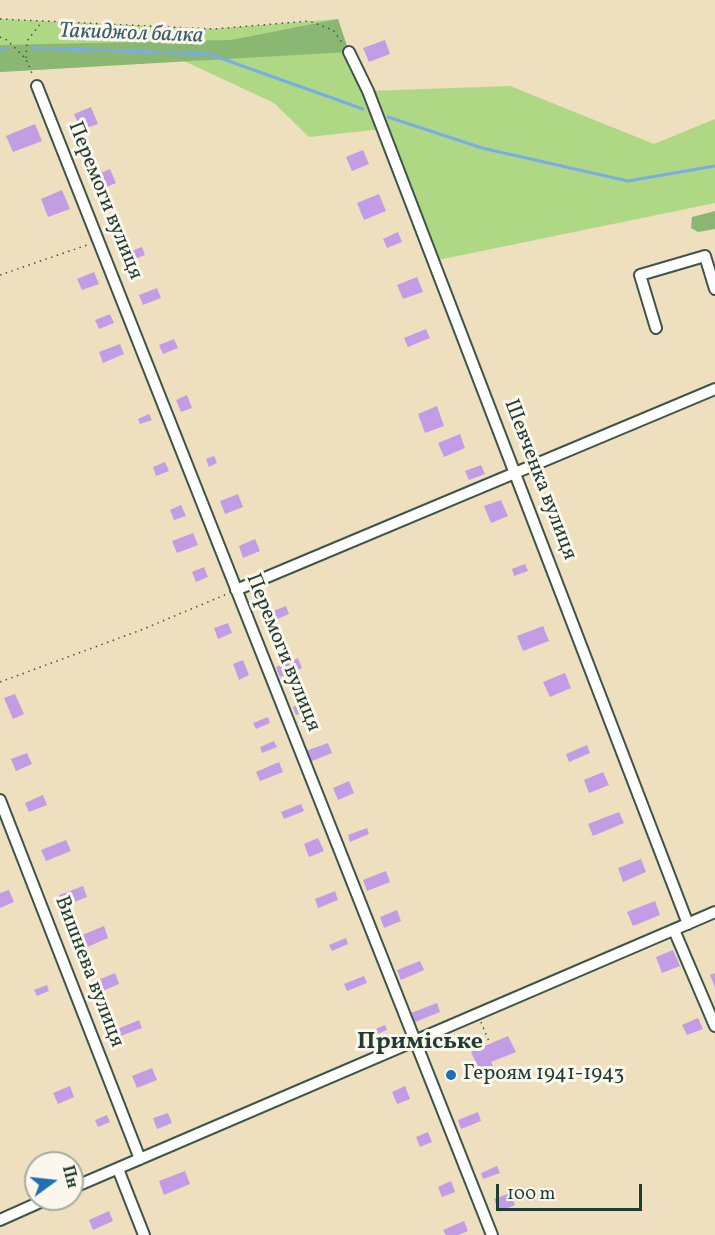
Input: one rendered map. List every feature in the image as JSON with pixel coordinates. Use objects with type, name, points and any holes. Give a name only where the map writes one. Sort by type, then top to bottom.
[{"type":"street","name":"Шевченка вулиця","points":[[349,52],[372,101],[688,924]]},
{"type":"street","name":"Перемоги вулиця","points":[[37,86],[492,1235]]},
{"type":"street","points":[[656,328],[640,275],[705,256],[715,289]]},
{"type":"street","points":[[236,590],[514,471],[715,389]]},
{"type":"street","name":"Вишнева вулиця","points":[[0,800],[140,1159]]},
{"type":"street","points":[[84,1183],[715,912]]},
{"type":"street","points":[[674,930],[715,1026]]},
{"type":"street","points":[[118,1169],[144,1235]]},
{"type":"street","points":[[0,1220],[24,1209]]},
{"type":"path","points":[[0,19],[213,29],[309,21],[333,30],[349,52]]},
{"type":"path","points":[[26,59],[27,41],[42,21]]},
{"type":"path","points":[[0,37],[7,40],[26,59],[37,86]]},
{"type":"path","points":[[0,275],[98,241]]},
{"type":"path","points":[[0,682],[141,630],[236,590]]},
{"type":"path","points":[[477,1014],[490,1044]]},
{"type":"green space","points":[[0,19],[213,29],[338,19],[349,53],[368,91],[510,86],[654,144],[715,119],[715,203],[433,261],[382,129],[309,137],[274,103],[184,61],[0,72]]},
{"type":"green space","points":[[338,19],[349,52],[0,72],[0,45],[231,40]]},
{"type":"green space","points":[[715,211],[715,229],[698,232],[691,228],[692,217]]},
{"type":"building","points":[[385,40],[390,54],[369,62],[363,48]]},
{"type":"building","points":[[91,107],[98,124],[81,130],[74,114]]},
{"type":"building","points":[[35,124],[42,141],[13,152],[6,136]]},
{"type":"building","points":[[363,150],[369,164],[352,171],[346,157]]},
{"type":"building","points":[[110,169],[116,183],[101,189],[96,175]]},
{"type":"building","points":[[62,190],[70,209],[48,217],[41,199]]},
{"type":"building","points":[[379,194],[386,211],[364,220],[357,203]]},
{"type":"building","points":[[398,232],[402,242],[387,248],[383,239]]},
{"type":"building","points":[[142,247],[145,255],[132,260],[129,252]]},
{"type":"building","points":[[94,272],[99,284],[82,290],[77,279]]},
{"type":"building","points":[[417,277],[423,292],[403,299],[397,285]]},
{"type":"building","points":[[157,288],[161,298],[143,305],[139,295]]},
{"type":"building","points":[[110,314],[114,323],[99,329],[95,320]]},
{"type":"building","points":[[426,329],[430,338],[408,347],[404,338]]},
{"type":"building","points":[[174,339],[178,348],[163,354],[159,345]]},
{"type":"building","points":[[120,344],[124,354],[103,363],[99,352]]},
{"type":"building","points":[[187,395],[192,408],[181,412],[176,400]]},
{"type":"building","points":[[437,406],[444,426],[425,433],[418,414]]},
{"type":"building","points":[[149,414],[152,420],[140,424],[138,419]]},
{"type":"building","points":[[460,434],[465,448],[444,457],[438,443]]},
{"type":"building","points":[[214,456],[217,463],[209,467],[206,459]]},
{"type":"building","points":[[165,462],[169,471],[156,476],[153,467]]},
{"type":"building","points":[[481,465],[485,474],[469,480],[465,471]]},
{"type":"building","points":[[238,494],[243,507],[225,514],[220,501]]},
{"type":"building","points":[[501,500],[508,516],[491,523],[484,506]]},
{"type":"building","points":[[181,505],[186,516],[174,520],[170,510]]},
{"type":"building","points":[[193,533],[198,545],[177,553],[172,541]]},
{"type":"building","points":[[255,539],[260,551],[243,558],[239,546]]},
{"type":"building","points":[[525,564],[528,571],[514,576],[512,569]]},
{"type":"building","points":[[204,567],[208,577],[196,582],[192,572]]},
{"type":"building","points":[[286,606],[289,614],[275,620],[271,612]]},
{"type":"building","points":[[228,623],[232,633],[218,639],[214,628]]},
{"type":"building","points":[[543,626],[549,641],[523,651],[517,636]]},
{"type":"building","points":[[298,658],[302,668],[280,677],[276,667]]},
{"type":"building","points":[[243,660],[249,675],[239,680],[233,664]]},
{"type":"building","points":[[565,673],[571,688],[550,697],[543,682]]},
{"type":"building","points":[[15,694],[24,714],[13,719],[4,698]]},
{"type":"building","points":[[310,700],[313,709],[296,715],[293,707]]},
{"type":"building","points":[[268,717],[270,723],[256,729],[253,723]]},
{"type":"building","points":[[274,741],[277,747],[262,753],[260,747]]},
{"type":"building","points":[[328,743],[332,753],[307,763],[303,752]]},
{"type":"building","points":[[587,745],[590,753],[569,762],[566,754]]},
{"type":"building","points":[[27,753],[32,764],[16,771],[11,759]]},
{"type":"building","points":[[279,762],[283,772],[260,781],[256,772]]},
{"type":"building","points":[[603,772],[609,785],[589,793],[584,780]]},
{"type":"building","points":[[349,781],[354,793],[338,800],[333,788]]},
{"type":"building","points":[[43,795],[47,805],[29,812],[25,803]]},
{"type":"building","points":[[301,804],[304,811],[284,819],[281,812]]},
{"type":"building","points":[[619,812],[624,823],[593,836],[588,824]]},
{"type":"building","points":[[367,828],[369,834],[350,842],[348,835]]},
{"type":"building","points":[[318,838],[324,851],[309,857],[304,844]]},
{"type":"building","points":[[66,840],[71,851],[46,861],[41,850]]},
{"type":"building","points":[[641,859],[646,872],[623,882],[618,868]]},
{"type":"building","points":[[386,871],[390,882],[367,891],[363,880]]},
{"type":"building","points":[[83,886],[87,897],[64,906],[59,895]]},
{"type":"building","points":[[9,890],[14,902],[0,908],[0,893]]},
{"type":"building","points":[[335,891],[338,900],[318,908],[315,899]]},
{"type":"building","points":[[655,901],[660,915],[633,926],[627,912]]},
{"type":"building","points":[[397,910],[401,921],[384,928],[380,917]]},
{"type":"building","points":[[104,926],[108,938],[85,948],[80,936]]},
{"type":"building","points":[[346,938],[348,944],[332,951],[329,945]]},
{"type":"building","points":[[673,950],[680,966],[662,973],[656,957]]},
{"type":"building","points":[[420,961],[424,970],[401,980],[397,970]]},
{"type":"building","points":[[115,973],[119,984],[98,993],[93,982]]},
{"type":"building","points":[[715,973],[715,987],[710,975]]},
{"type":"building","points":[[364,976],[367,983],[347,991],[344,984]]},
{"type":"building","points":[[47,985],[49,991],[37,996],[34,990]]},
{"type":"building","points":[[437,1003],[440,1012],[415,1022],[411,1013]]},
{"type":"building","points":[[698,1018],[703,1029],[687,1035],[682,1025]]},
{"type":"building","points":[[139,1020],[142,1028],[118,1037],[115,1030]]},
{"type":"building","points":[[385,1025],[387,1030],[368,1038],[366,1033]]},
{"type":"building","points":[[508,1036],[516,1052],[491,1062],[494,1068],[481,1073],[471,1052]]},
{"type":"building","points":[[152,1068],[157,1080],[137,1088],[132,1076]]},
{"type":"building","points":[[70,1086],[74,1097],[58,1104],[53,1093]]},
{"type":"building","points":[[405,1086],[410,1099],[397,1104],[392,1092]]},
{"type":"building","points":[[478,1112],[481,1121],[461,1129],[458,1120]]},
{"type":"building","points":[[168,1113],[172,1123],[157,1129],[153,1118]]},
{"type":"building","points":[[107,1115],[110,1122],[98,1127],[95,1120]]},
{"type":"building","points":[[428,1132],[432,1142],[420,1147],[416,1137]]},
{"type":"building","points":[[497,1166],[500,1173],[483,1179],[481,1173]]},
{"type":"building","points":[[185,1171],[190,1184],[164,1195],[159,1181]]},
{"type":"building","points":[[451,1181],[455,1192],[442,1197],[438,1187]]},
{"type":"building","points":[[510,1193],[515,1205],[499,1212],[494,1199]]},
{"type":"building","points":[[109,1211],[113,1221],[93,1230],[89,1220]]},
{"type":"building","points":[[464,1221],[468,1231],[458,1235],[446,1235],[443,1230]]},
{"type":"waterway","name":"Такиджол балка","points":[[0,49],[7,48]]},
{"type":"waterway","name":"Такиджол балка","points":[[33,48],[209,54],[363,109]]},
{"type":"waterway","name":"Такиджол балка","points":[[388,117],[482,148],[628,181],[715,166]]},
{"type":"place","name":"Героям 1941-1943","points":[[451,1075]]},
{"type":"district","name":"Приміське","points":[[420,1044]]}]
